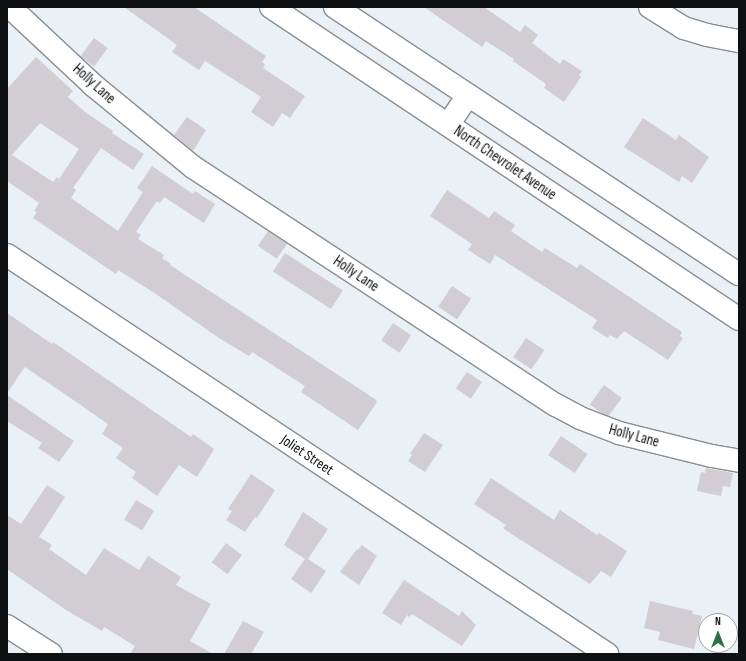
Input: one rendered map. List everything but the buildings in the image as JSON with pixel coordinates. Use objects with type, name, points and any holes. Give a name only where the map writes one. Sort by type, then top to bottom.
[{"type":"street","name":"North Chevrolet Avenue","points":[[271,7],[739,319]]},
{"type":"street","points":[[335,7],[739,274]]},
{"type":"street","points":[[650,7],[684,28],[707,36],[739,41]]},
{"type":"street","name":"Holly Lane","points":[[13,12],[94,84],[193,167],[556,405],[580,418],[619,433],[739,461]]},
{"type":"street","points":[[448,125],[468,95]]},
{"type":"street","name":"Joliet Street","points":[[7,255],[607,654]]},
{"type":"street","points":[[7,626],[50,654]]}]
